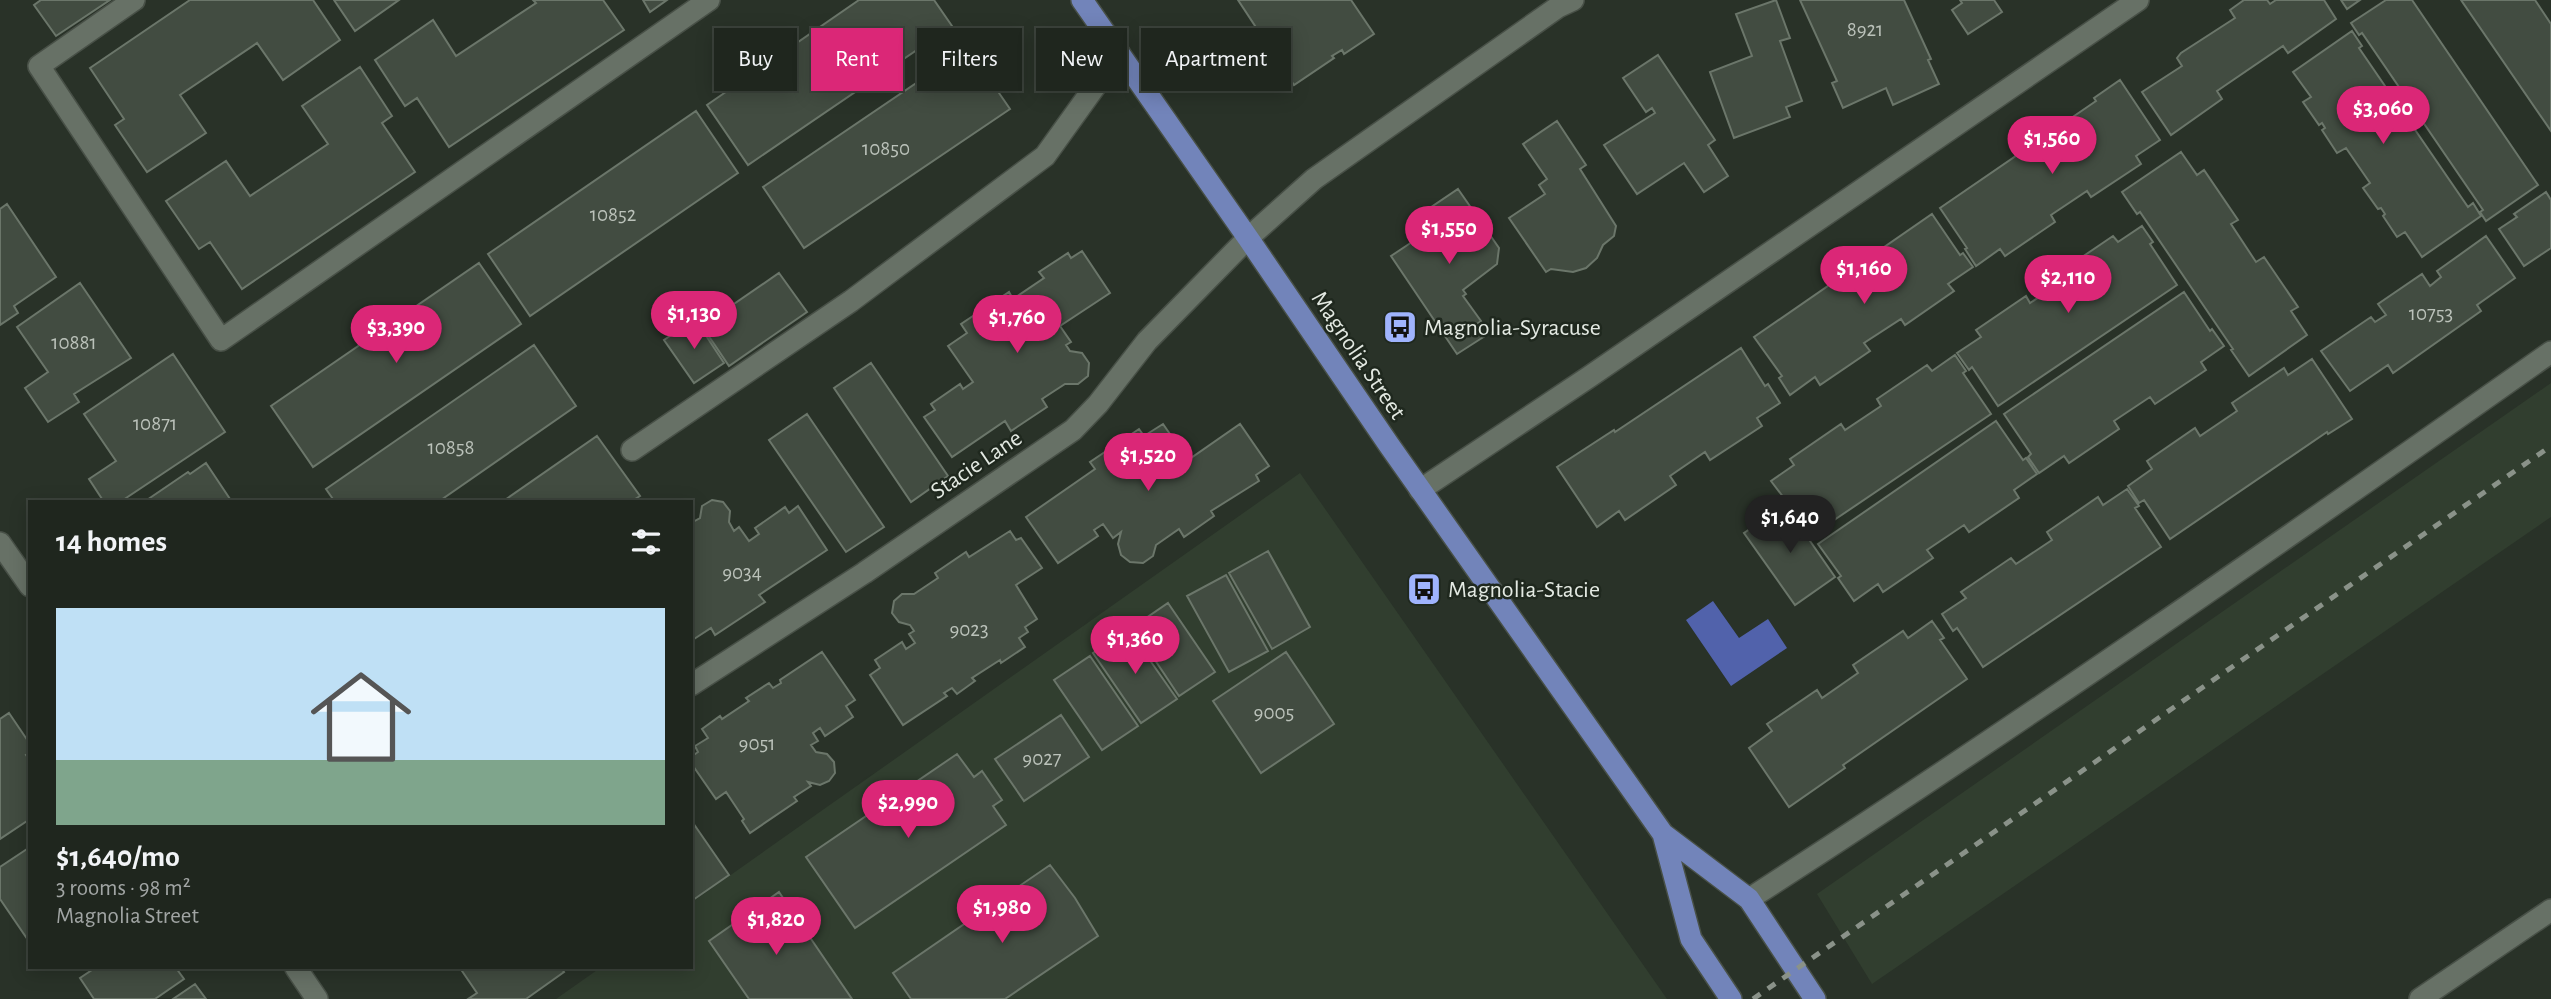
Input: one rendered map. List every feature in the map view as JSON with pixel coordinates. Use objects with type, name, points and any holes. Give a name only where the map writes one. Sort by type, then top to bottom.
[{"type":"main road","name":"Magnolia Street","points":[[1082,0],[1102,28]]},
{"type":"main road","name":"Magnolia Street","points":[[1127,64],[1420,490],[1662,834]]},
{"type":"main road","points":[[1662,834],[1749,900],[1815,999]]},
{"type":"main road","points":[[1662,834],[1690,939],[1731,999]]},
{"type":"street","points":[[134,0],[39,66],[221,340],[709,0]]},
{"type":"street","name":"Stacie Lane","points":[[693,684],[864,573],[1073,430],[1098,404],[1147,341],[1248,238],[1314,179],[1558,7],[1573,0]]},
{"type":"street","points":[[1420,490],[2138,0]]},
{"type":"street","points":[[632,450],[851,301],[1045,156],[1091,91]]},
{"type":"street","points":[[1749,900],[2244,569],[2551,352]]},
{"type":"street","points":[[0,543],[28,583]]},
{"type":"street","points":[[2420,999],[2551,909]]},
{"type":"street","points":[[297,969],[317,999]]},
{"type":"shaded area","points":[[2551,383],[2551,517],[1872,984],[1817,894]]},
{"type":"shaded area","points":[[1300,473],[1667,999],[556,999],[599,969],[693,969],[693,902]]},
{"type":"water","points":[[1713,601],[1739,638],[1768,619],[1787,648],[1731,686],[1686,620]]},
{"type":"building","points":[[41,0],[110,0],[56,36],[34,5]]},
{"type":"building","points":[[190,0],[313,0],[340,40],[283,80],[257,43],[180,95],[206,133],[147,172],[115,125],[124,119],[90,68]]},
{"type":"building","points":[[334,0],[399,0],[355,31]]},
{"type":"building","points":[[533,0],[603,0],[624,30],[449,147],[417,98],[405,106],[375,60],[433,20],[456,56],[536,3]]},
{"type":"building","points":[[643,0],[667,0],[650,12]]},
{"type":"building","points":[[859,0],[934,0],[952,26],[917,28],[917,50],[903,59],[903,28],[818,28]]},
{"type":"building","points":[[1238,0],[1351,0],[1374,34],[1344,54],[1342,50],[1332,56],[1334,58],[1294,85],[1291,80],[1291,28],[1256,28]]},
{"type":"building","points":[[1776,0],[1790,38],[1780,41],[1802,101],[1786,107],[1790,117],[1734,138],[1710,72],[1752,56],[1736,14]]},
{"type":"building","points":[[1800,0],[1904,0],[1931,59],[1928,60],[1939,84],[1893,105],[1886,88],[1843,108],[1832,83],[1837,81]]},
{"type":"building","points":[[1960,0],[1994,0],[2002,12],[1968,34],[1952,10],[1962,3]]},
{"type":"building","points":[[2244,0],[2267,0],[2270,4],[2276,0],[2324,0],[2336,19],[2288,53],[2283,46],[2217,91],[2222,99],[2171,135],[2142,92],[2182,66],[2177,58],[2181,53],[2235,18],[2230,10]]},
{"type":"building","points":[[2341,0],[2360,0],[2347,9]]},
{"type":"building","points":[[2386,0],[2412,0],[2538,185],[2486,221],[2480,212],[2483,210],[2362,33],[2359,35],[2351,23]]},
{"type":"building","points":[[2461,0],[2535,0],[2551,24],[2551,131]]},
{"type":"building","points":[[2352,31],[2362,46],[2359,48],[2468,207],[2473,203],[2481,216],[2422,257],[2405,232],[2397,237],[2383,216],[2385,214],[2381,208],[2378,209],[2363,188],[2370,183],[2346,148],[2337,153],[2322,130],[2325,128],[2322,123],[2319,125],[2303,102],[2311,97],[2293,72]]},
{"type":"building","points":[[811,33],[811,91],[857,91],[748,165],[707,105],[727,91],[797,91],[797,43]]},
{"type":"building","points":[[1658,55],[1715,140],[1708,145],[1728,176],[1704,192],[1684,163],[1637,194],[1604,145],[1655,113],[1652,108],[1646,112],[1623,78]]},
{"type":"building","points":[[360,67],[392,116],[382,123],[415,172],[242,289],[210,242],[199,249],[166,201],[226,161],[250,196],[328,144],[302,106]]},
{"type":"building","points":[[2120,80],[2160,140],[2136,156],[2141,164],[2091,197],[2087,191],[2051,215],[2055,222],[2005,256],[2000,249],[1976,266],[1940,208],[2096,101],[2094,98]]},
{"type":"building","points":[[917,83],[917,91],[998,91],[1010,109],[804,248],[763,187]]},
{"type":"building","points":[[696,111],[738,173],[530,316],[488,254]]},
{"type":"building","points":[[1557,121],[1586,165],[1580,169],[1616,226],[1614,236],[1603,245],[1597,258],[1586,268],[1573,272],[1551,269],[1546,272],[1509,218],[1545,194],[1539,185],[1547,179],[1523,144]]},
{"type":"building","points":[[2181,152],[2197,175],[2204,170],[2238,220],[2231,224],[2256,262],[2264,257],[2298,307],[2291,311],[2307,335],[2249,376],[2140,212],[2137,214],[2122,192]]},
{"type":"building","points":[[1458,189],[1499,248],[1497,264],[1463,290],[1466,294],[1463,296],[1481,321],[1477,324],[1485,336],[1457,354],[1391,256],[1415,240],[1408,229],[1418,222],[1415,218]]},
{"type":"building","points":[[2546,192],[2551,200],[2551,248],[2524,266],[2499,229],[2517,217],[2514,214]]},
{"type":"building","points":[[7,204],[56,277],[14,306],[18,313],[0,325],[0,209]]},
{"type":"building","points":[[1932,214],[1960,255],[1963,253],[1973,267],[1948,284],[1954,291],[1905,325],[1901,319],[1864,343],[1870,351],[1820,385],[1815,377],[1790,395],[1779,378],[1782,376],[1754,337]]},
{"type":"building","points":[[2142,226],[2153,242],[2150,244],[2177,285],[1998,406],[1972,367],[1969,370],[1957,353],[1981,337],[1976,330],[2026,296],[2030,303],[2068,278],[2063,270],[2113,236],[2118,242]]},
{"type":"building","points":[[2486,236],[2515,278],[2477,305],[2481,311],[2393,373],[2388,365],[2350,391],[2321,351],[2371,317],[2375,322],[2386,315],[2378,304],[2422,274],[2430,286],[2441,277],[2437,271]]},
{"type":"building","points":[[1082,251],[1110,293],[1060,326],[1071,342],[1066,345],[1070,351],[1082,353],[1089,363],[1088,376],[1078,384],[1065,384],[1042,399],[1047,407],[1011,431],[1005,421],[952,457],[924,417],[935,410],[931,404],[960,384],[963,389],[973,382],[948,346],[967,333],[961,324],[1009,292],[1013,299],[1044,278],[1039,272],[1068,253],[1071,258]]},
{"type":"building","points":[[479,263],[521,324],[313,467],[271,406]]},
{"type":"building","points":[[779,273],[807,312],[729,366],[702,326]]},
{"type":"building","points":[[80,283],[131,358],[74,394],[79,402],[48,422],[25,388],[48,372],[17,327]]},
{"type":"building","points":[[2184,292],[2210,331],[2212,329],[2224,346],[2201,362],[2206,370],[2155,404],[2150,397],[2114,421],[2119,429],[2069,463],[2064,456],[2039,473],[2028,457],[2031,454],[2004,414]]},
{"type":"building","points":[[695,319],[724,363],[694,383],[664,340]]},
{"type":"building","points":[[534,345],[576,406],[441,500],[334,500],[326,489]]},
{"type":"building","points":[[1741,348],[1765,386],[1768,384],[1780,403],[1757,418],[1762,426],[1710,460],[1705,452],[1670,476],[1676,485],[1625,520],[1619,511],[1597,527],[1557,467],[1614,430],[1615,432]]},
{"type":"building","points":[[173,354],[225,432],[123,500],[103,500],[89,479],[116,461],[84,414]]},
{"type":"building","points":[[1955,355],[1966,371],[1963,373],[1991,414],[1812,535],[1771,481],[1794,465],[1790,459],[1841,424],[1845,430],[1881,406],[1877,399],[1927,365],[1932,371]]},
{"type":"building","points":[[2312,359],[2352,419],[2328,434],[2327,432],[2170,539],[2144,500],[2139,503],[2128,486],[2152,469],[2147,461],[2195,428],[2200,436],[2237,411],[2232,403],[2284,368],[2288,375]]},
{"type":"building","points":[[871,363],[948,476],[911,502],[834,388]]},
{"type":"building","points":[[807,414],[884,527],[846,552],[769,440]]},
{"type":"building","points":[[1996,421],[2023,460],[2026,458],[2037,474],[2014,490],[2019,498],[1969,532],[1964,525],[1927,550],[1933,558],[1883,592],[1878,584],[1854,601],[1838,578],[1841,576],[1818,544]]},
{"type":"building","points":[[1163,424],[1188,460],[1240,424],[1269,466],[1256,475],[1259,481],[1211,511],[1214,516],[1184,537],[1179,529],[1156,545],[1153,556],[1143,563],[1130,562],[1121,555],[1118,544],[1121,532],[1113,538],[1103,524],[1094,530],[1098,536],[1058,563],[1026,517],[1095,469],[1090,462],[1139,429],[1144,436]]},
{"type":"building","points":[[597,436],[640,496],[633,500],[505,500]]},
{"type":"building","points":[[206,463],[231,500],[147,500],[188,472],[190,474]]},
{"type":"building","points":[[2127,489],[2139,506],[2135,508],[2161,547],[1983,667],[1957,628],[1953,631],[1942,614],[1966,598],[1961,592],[2011,558],[2016,564],[2052,540],[2047,532],[2098,497],[2103,505]]},
{"type":"building","points":[[712,500],[723,502],[730,511],[729,522],[734,531],[739,527],[749,541],[759,534],[755,528],[785,507],[789,513],[798,506],[827,550],[759,595],[765,602],[715,635],[711,628],[693,640],[693,522],[700,518],[702,506]]},
{"type":"building","points":[[1785,505],[1835,577],[1795,605],[1744,533]]},
{"type":"building","points":[[1010,531],[1016,540],[1021,538],[1042,568],[1016,585],[1037,619],[1025,627],[1028,632],[1019,638],[1025,647],[972,678],[975,681],[957,694],[952,688],[944,693],[947,696],[903,725],[870,675],[880,668],[875,660],[902,642],[906,649],[915,643],[909,634],[914,631],[910,625],[899,622],[892,613],[894,601],[902,594],[914,594],[938,578],[935,573],[966,552],[969,557]]},
{"type":"building","points":[[1268,551],[1310,627],[1272,649],[1229,573]]},
{"type":"building","points":[[1226,575],[1268,651],[1229,672],[1187,596]]},
{"type":"building","points":[[1168,603],[1215,672],[1179,696],[1133,627]]},
{"type":"building","points":[[1932,621],[1944,638],[1940,640],[1967,679],[1843,765],[1845,768],[1789,807],[1749,748],[1772,731],[1767,724],[1817,690],[1822,698],[1858,673],[1853,665],[1903,631],[1908,638]]},
{"type":"building","points":[[1128,629],[1177,699],[1141,723],[1093,653]]},
{"type":"building","points":[[822,652],[855,700],[846,706],[853,717],[825,736],[820,728],[813,733],[818,741],[811,745],[816,752],[827,754],[834,762],[835,773],[829,781],[820,785],[808,782],[811,786],[794,797],[797,801],[750,833],[726,792],[716,799],[693,766],[693,756],[698,752],[695,746],[708,738],[702,729],[749,701],[746,698],[769,683],[773,688],[781,683],[780,680]]},
{"type":"building","points":[[1286,652],[1334,724],[1261,773],[1213,701]]},
{"type":"building","points":[[1090,656],[1138,726],[1102,750],[1054,680]]},
{"type":"building","points":[[9,713],[28,741],[28,820],[0,839],[0,719]]},
{"type":"building","points":[[1061,715],[1089,757],[1024,801],[995,759]]},
{"type":"building","points":[[957,754],[974,777],[982,771],[1002,800],[993,806],[1006,825],[855,928],[806,857]]},
{"type":"building","points":[[693,823],[729,875],[693,900]]},
{"type":"building","points":[[28,848],[28,940],[0,899],[0,867]]},
{"type":"building","points":[[1050,865],[1075,898],[1098,936],[1005,999],[911,999],[893,973]]},
{"type":"building","points":[[779,892],[852,999],[749,999],[709,941]]},
{"type":"building","points":[[94,969],[177,969],[184,979],[155,999],[94,999],[80,978]]},
{"type":"building","points":[[461,969],[562,969],[564,972],[526,999],[468,999],[477,993]]},
{"type":"building","points":[[195,984],[206,999],[173,999]]},
{"type":"railway","points":[[1753,999],[2551,446]]},
{"type":"place","name":"Magnolia-Syracuse","points":[[1400,327]]},
{"type":"place","name":"Magnolia-Stacie","points":[[1424,589]]}]
